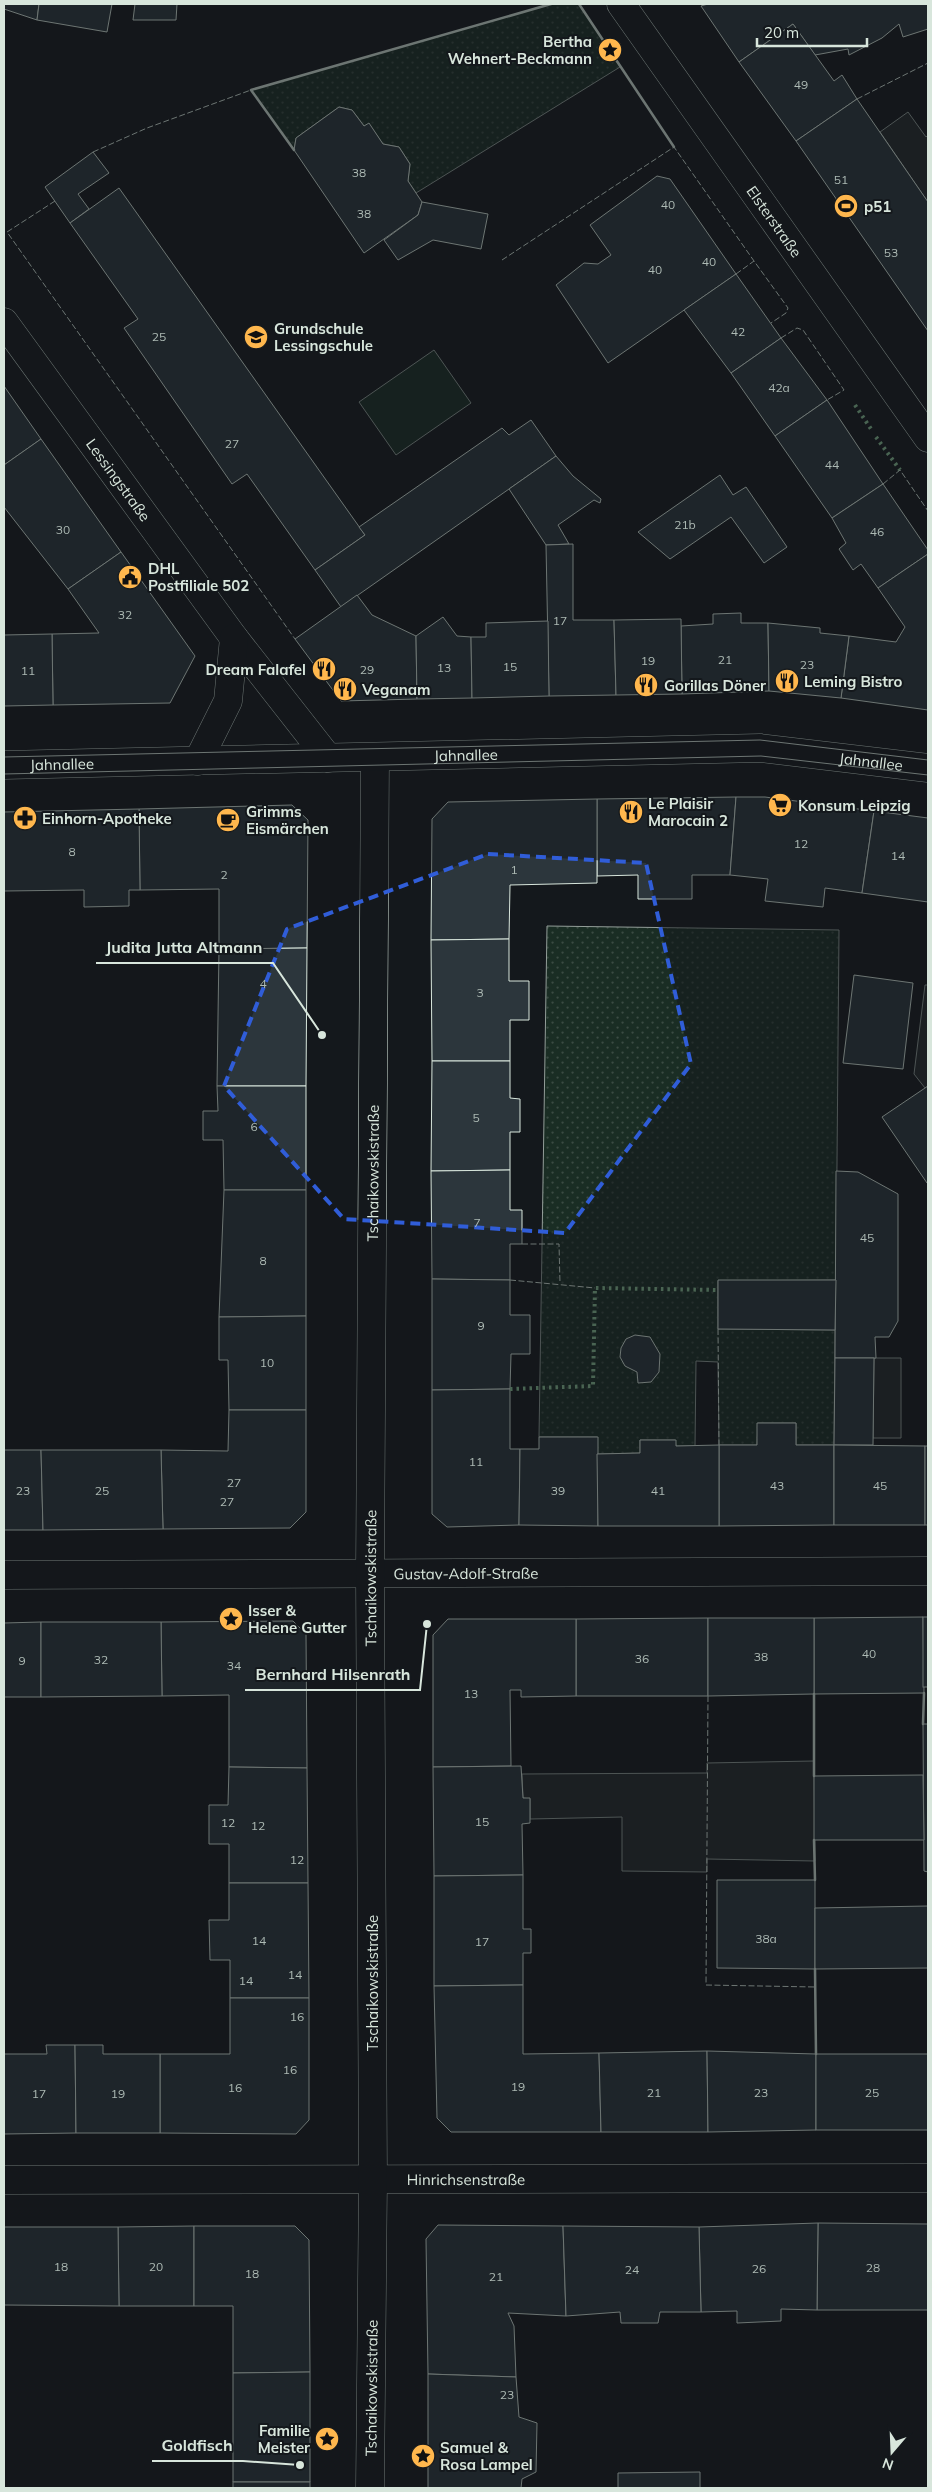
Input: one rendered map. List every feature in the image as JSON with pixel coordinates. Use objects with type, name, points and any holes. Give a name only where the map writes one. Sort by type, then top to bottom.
[{"type":"street","name":"Elsterstraße","points":[[621,4],[928,438]]},
{"type":"street","name":"Lessingstraße","points":[[4,322],[234,638],[328,758]]},
{"type":"street","points":[[198,761],[228,700],[234,638]]},
{"type":"street","name":"Jahnallee","points":[[4,765],[760,748],[928,768]]},
{"type":"street","name":"Tschaikowskistraße","points":[[370,2488],[373,2180],[370,1574],[375,757]]},
{"type":"street","name":"Gustav-Adolf-Straße","points":[[4,1575],[928,1571]]},
{"type":"street","name":"Hinrichsenstraße","points":[[4,2180],[928,2178]]},
{"type":"highlighted area","points":[[488,854],[646,863],[691,1064],[565,1233],[344,1219],[224,1086],[287,929]]},
{"type":"green space","points":[[551,4],[579,4],[620,67],[416,193],[408,181],[410,164],[399,147],[383,144],[369,124],[364,126],[352,110],[339,107],[296,138],[294,150],[251,90]]},
{"type":"green space","points":[[434,350],[471,403],[396,455],[359,402]]},
{"type":"green space","points":[[547,926],[839,930],[836,1280],[718,1281],[718,1329],[835,1330],[834,1445],[796,1445],[796,1423],[758,1423],[757,1445],[719,1445],[718,1362],[696,1361],[695,1446],[676,1446],[675,1440],[640,1440],[640,1453],[597,1454],[597,1437],[539,1437]]},
{"type":"shaded area","points":[[908,112],[926,137],[928,135],[928,202],[880,132]]},
{"type":"shaded area","points":[[925,985],[928,985],[928,1086],[925,1088],[914,1074]]},
{"type":"shaded area","points":[[874,1358],[901,1358],[901,1438],[873,1438]]},
{"type":"shaded area","points":[[814,1761],[815,1861],[707,1859],[707,1872],[622,1871],[622,1817],[530,1819],[530,1799],[523,1798],[522,1774],[707,1773],[707,1763]]},
{"type":"building","points":[[4,4],[39,4],[37,20],[4,9]]},
{"type":"building","points":[[39,4],[112,4],[107,32],[37,20]]},
{"type":"building","points":[[135,4],[177,4],[176,20],[133,20]]},
{"type":"building","points":[[708,4],[928,4],[928,29],[903,37],[899,24],[882,38],[849,55],[848,49],[815,55],[793,24],[739,62],[701,6]]},
{"type":"building","points":[[793,24],[834,81],[842,75],[857,99],[796,141],[739,62]]},
{"type":"building","points":[[857,99],[928,202],[928,331],[796,141]]},
{"type":"building","points":[[339,107],[352,110],[364,126],[369,123],[383,144],[399,147],[410,164],[408,181],[422,202],[418,215],[364,253],[294,150],[296,138]]},
{"type":"building","points":[[93,152],[109,173],[78,194],[89,209],[70,223],[45,187]]},
{"type":"building","points":[[657,176],[670,179],[736,274],[608,363],[556,285],[584,263],[598,264],[611,255],[590,225]]},
{"type":"building","points":[[119,188],[365,535],[315,570],[247,474],[232,484],[124,328],[138,319],[70,223]]},
{"type":"building","points":[[422,202],[488,214],[481,249],[433,240],[398,260],[384,240],[418,215]]},
{"type":"building","points":[[736,274],[781,338],[731,373],[684,310]]},
{"type":"building","points":[[781,338],[827,400],[775,436],[731,373]]},
{"type":"building","points":[[4,386],[41,439],[4,465]]},
{"type":"building","points":[[827,400],[883,484],[832,518],[775,436]]},
{"type":"building","points":[[531,420],[556,456],[341,607],[315,570],[365,535],[359,527],[502,428],[509,435]]},
{"type":"building","points":[[41,439],[121,552],[68,589],[4,507],[4,465]]},
{"type":"building","points":[[556,456],[573,476],[601,499],[600,503],[594,500],[558,525],[569,544],[546,545],[509,489]]},
{"type":"building","points":[[720,475],[733,495],[746,487],[787,547],[764,563],[731,517],[670,559],[638,532]]},
{"type":"building","points":[[883,484],[928,550],[928,554],[878,588],[861,564],[853,570],[839,549],[846,543],[832,518]]},
{"type":"building","points":[[573,544],[573,620],[614,620],[616,695],[549,696],[546,545]]},
{"type":"building","points":[[121,552],[195,656],[170,703],[53,705],[52,634],[99,633],[68,589]]},
{"type":"building","points":[[928,554],[928,710],[841,698],[849,636],[896,642],[905,627],[878,588]]},
{"type":"building","points":[[357,595],[372,615],[416,636],[417,699],[341,701],[295,639]]},
{"type":"building","points":[[741,613],[741,623],[768,623],[769,691],[682,694],[681,626],[713,624],[713,614]]},
{"type":"building","points":[[443,617],[457,636],[471,637],[472,698],[417,699],[416,636]]},
{"type":"building","points":[[681,619],[682,694],[616,695],[614,620]]},
{"type":"building","points":[[548,621],[549,696],[472,698],[471,637],[486,637],[486,623]]},
{"type":"building","points":[[768,623],[820,628],[820,633],[849,636],[841,698],[769,691]]},
{"type":"building","points":[[52,634],[53,705],[4,706],[4,635]]},
{"type":"building","points":[[736,797],[730,875],[692,875],[692,899],[638,899],[638,875],[597,876],[597,799]]},
{"type":"building","points":[[736,797],[765,797],[874,811],[862,893],[825,888],[823,907],[765,901],[768,879],[730,875]]},
{"type":"building","points":[[597,799],[597,883],[510,885],[509,939],[431,940],[432,819],[448,802]]},
{"type":"building","points":[[292,805],[308,820],[307,948],[219,949],[219,889],[140,890],[139,809]]},
{"type":"building","points":[[139,809],[140,890],[129,890],[129,906],[84,907],[84,890],[4,891],[4,812]]},
{"type":"building","points":[[874,811],[928,818],[928,902],[862,893]]},
{"type":"building","points":[[509,939],[509,981],[529,981],[529,1020],[510,1020],[510,1061],[432,1061],[431,940]]},
{"type":"building","points":[[307,948],[306,1086],[217,1086],[219,949]]},
{"type":"building","points":[[854,975],[913,983],[903,1069],[843,1063]]},
{"type":"building","points":[[432,1061],[510,1061],[510,1098],[520,1099],[520,1132],[510,1132],[510,1170],[431,1171]]},
{"type":"building","points":[[217,1086],[306,1086],[306,1190],[224,1190],[223,1140],[203,1140],[203,1111],[218,1111]]},
{"type":"building","points":[[928,1086],[928,1182],[927,1183],[882,1117]]},
{"type":"building","points":[[510,1170],[510,1210],[522,1210],[522,1244],[510,1244],[510,1280],[432,1279],[431,1171]]},
{"type":"building","points":[[836,1171],[858,1172],[898,1194],[898,1321],[889,1337],[875,1337],[876,1358],[835,1358]]},
{"type":"building","points":[[224,1190],[306,1190],[306,1316],[219,1317]]},
{"type":"building","points":[[432,1279],[510,1280],[510,1315],[530,1315],[530,1354],[511,1354],[510,1389],[432,1390]]},
{"type":"building","points":[[718,1280],[836,1280],[835,1330],[718,1329]]},
{"type":"building","points":[[306,1316],[306,1410],[229,1410],[228,1360],[219,1360],[219,1317]]},
{"type":"building","points":[[635,1335],[650,1337],[660,1354],[659,1372],[651,1382],[638,1383],[637,1372],[625,1366],[620,1357],[621,1348],[626,1339]]},
{"type":"building","points":[[835,1358],[874,1358],[873,1445],[834,1445]]},
{"type":"building","points":[[510,1389],[510,1449],[520,1449],[519,1525],[447,1527],[432,1514],[432,1390]]},
{"type":"building","points":[[229,1410],[306,1410],[306,1512],[290,1528],[163,1529],[161,1450],[228,1451]]},
{"type":"building","points":[[757,1423],[796,1423],[796,1445],[834,1445],[834,1525],[719,1526],[719,1445],[757,1445]]},
{"type":"building","points":[[539,1437],[598,1437],[598,1526],[519,1525],[520,1449],[539,1449]]},
{"type":"building","points":[[640,1440],[676,1440],[676,1446],[719,1445],[719,1526],[598,1526],[597,1454],[640,1453]]},
{"type":"building","points":[[834,1445],[925,1446],[925,1525],[834,1525]]},
{"type":"building","points":[[925,1446],[928,1446],[928,1525],[925,1525]]},
{"type":"building","points":[[4,1450],[41,1450],[43,1530],[4,1530]]},
{"type":"building","points":[[41,1450],[161,1450],[163,1529],[43,1530]]},
{"type":"building","points":[[923,1617],[924,1693],[814,1694],[814,1618]]},
{"type":"building","points":[[923,1617],[928,1617],[928,1687],[923,1687]]},
{"type":"building","points":[[708,1618],[708,1696],[576,1696],[576,1619]]},
{"type":"building","points":[[708,1618],[814,1618],[814,1694],[708,1696]]},
{"type":"building","points":[[448,1619],[576,1619],[576,1696],[521,1697],[521,1690],[510,1690],[511,1766],[433,1767],[433,1635]]},
{"type":"building","points":[[293,1621],[306,1634],[307,1768],[229,1767],[229,1695],[162,1696],[161,1622]]},
{"type":"building","points":[[41,1622],[41,1697],[4,1697],[4,1623]]},
{"type":"building","points":[[41,1622],[161,1622],[162,1696],[41,1697]]},
{"type":"building","points":[[923,1724],[928,1724],[928,1872],[924,1871]]},
{"type":"building","points":[[521,1766],[523,1798],[530,1798],[530,1823],[522,1824],[523,1875],[434,1876],[433,1767]]},
{"type":"building","points":[[229,1767],[307,1768],[308,1883],[229,1883],[229,1844],[209,1844],[209,1805],[228,1805]]},
{"type":"building","points":[[923,1775],[924,1840],[814,1840],[814,1776]]},
{"type":"building","points":[[523,1875],[523,1929],[531,1929],[531,1953],[523,1953],[523,1985],[434,1986],[434,1876]]},
{"type":"building","points":[[717,1880],[815,1880],[815,1969],[717,1968]]},
{"type":"building","points":[[229,1883],[308,1883],[309,1998],[230,1998],[230,1960],[210,1960],[209,1920],[229,1920]]},
{"type":"building","points":[[928,1906],[928,1968],[815,1969],[815,1908]]},
{"type":"building","points":[[523,1985],[523,2054],[599,2053],[601,2132],[451,2132],[437,2118],[434,1986]]},
{"type":"building","points":[[230,1998],[309,1998],[309,2120],[296,2134],[160,2133],[160,2054],[230,2054]]},
{"type":"building","points":[[46,2045],[75,2045],[76,2133],[4,2134],[4,2054],[47,2054]]},
{"type":"building","points":[[75,2045],[103,2045],[103,2054],[160,2054],[160,2133],[76,2133]]},
{"type":"building","points":[[707,2051],[708,2132],[601,2132],[599,2053]]},
{"type":"building","points":[[707,2051],[816,2054],[816,2130],[708,2132]]},
{"type":"building","points":[[816,2054],[928,2054],[928,2130],[816,2130]]},
{"type":"building","points":[[818,2223],[928,2224],[928,2310],[817,2310]]},
{"type":"building","points":[[818,2223],[817,2310],[781,2309],[781,2321],[737,2323],[737,2311],[701,2312],[699,2227]]},
{"type":"building","points":[[438,2225],[563,2226],[566,2316],[508,2313],[514,2326],[516,2377],[428,2374],[426,2239]]},
{"type":"building","points":[[194,2226],[194,2306],[119,2306],[118,2227]]},
{"type":"building","points":[[194,2226],[295,2226],[309,2240],[310,2372],[233,2373],[233,2306],[194,2306]]},
{"type":"building","points":[[563,2226],[699,2227],[701,2312],[660,2312],[658,2323],[621,2323],[620,2312],[566,2316]]},
{"type":"building","points":[[4,2227],[118,2227],[119,2306],[4,2305]]},
{"type":"building","points":[[310,2372],[310,2482],[233,2482],[233,2373]]},
{"type":"building","points":[[428,2374],[516,2377],[519,2417],[537,2423],[536,2472],[522,2479],[521,2488],[428,2488]]},
{"type":"building","points":[[700,2472],[700,2488],[618,2488],[618,2473]]},
{"type":"building","points":[[233,2482],[310,2482],[310,2488],[233,2488]]},
{"type":"tram line","points":[[4,757],[760,740],[928,760]]},
{"type":"tram line","points":[[4,774],[761,756],[928,775]]},
{"type":"hedge","points":[[855,405],[871,429]]},
{"type":"hedge","points":[[876,437],[900,470]]},
{"type":"hedge","points":[[510,1389],[593,1386],[595,1288],[718,1290]]},
{"type":"fence","points":[[857,99],[928,63]]},
{"type":"fence","points":[[93,152],[147,128],[251,90],[294,150]]},
{"type":"fence","points":[[502,260],[674,147],[754,261]]},
{"type":"fence","points":[[55,201],[7,232],[295,639]]},
{"type":"fence","points":[[736,274],[754,261],[788,308],[786,313],[771,323]]},
{"type":"fence","points":[[781,338],[797,328],[803,330],[844,390],[827,400]]},
{"type":"fence","points":[[883,484],[900,470],[928,511]]},
{"type":"fence","points":[[522,1244],[559,1244],[560,1283]]},
{"type":"fence","points":[[510,1280],[595,1288]]},
{"type":"fence","points":[[718,1329],[719,1445]]},
{"type":"fence","points":[[708,1696],[706,1985],[815,1987]]},
{"type":"wall","points":[[294,150],[251,90],[551,4]]},
{"type":"wall","points":[[579,4],[674,147]]},
{"type":"wall","points":[[923,1724],[924,1693]]},
{"type":"wall","points":[[814,1694],[814,1776]]},
{"type":"wall","points":[[814,1840],[815,1880]]},
{"type":"wall","points":[[815,1969],[816,2054]]},
{"type":"place","name":"Bertha Wehnert-Beckmann","points":[[610,50]]},
{"type":"place","name":"p51","points":[[846,206]]},
{"type":"place","name":"Grundschule Lessingschule","points":[[256,337]]},
{"type":"place","name":"DHL Postfiliale 502","points":[[130,577]]},
{"type":"place","name":"Dream Falafel","points":[[324,669]]},
{"type":"place","name":"Leming Bistro","points":[[787,681]]},
{"type":"place","name":"Gorillas Döner","points":[[646,685]]},
{"type":"place","name":"Veganam","points":[[345,689]]},
{"type":"place","name":"Konsum Leipzig","points":[[780,805]]},
{"type":"place","name":"Le Plaisir Marocain 2","points":[[631,812]]},
{"type":"place","name":"Einhorn-Apotheke","points":[[25,818]]},
{"type":"place","name":"Grimms Eismärchen","points":[[228,820]]},
{"type":"place","name":"Judita Jutta Altmann","points":[[322,1035]]},
{"type":"place","name":"Isser & Helene Gutter","points":[[231,1619]]},
{"type":"place","name":"Bernhard Hilsenrath","points":[[427,1624]]},
{"type":"place","name":"Familie Meister","points":[[327,2439]]},
{"type":"place","name":"Samuel & Rosa Lampel","points":[[423,2456]]},
{"type":"place","name":"Goldfisch","points":[[300,2465]]}]
